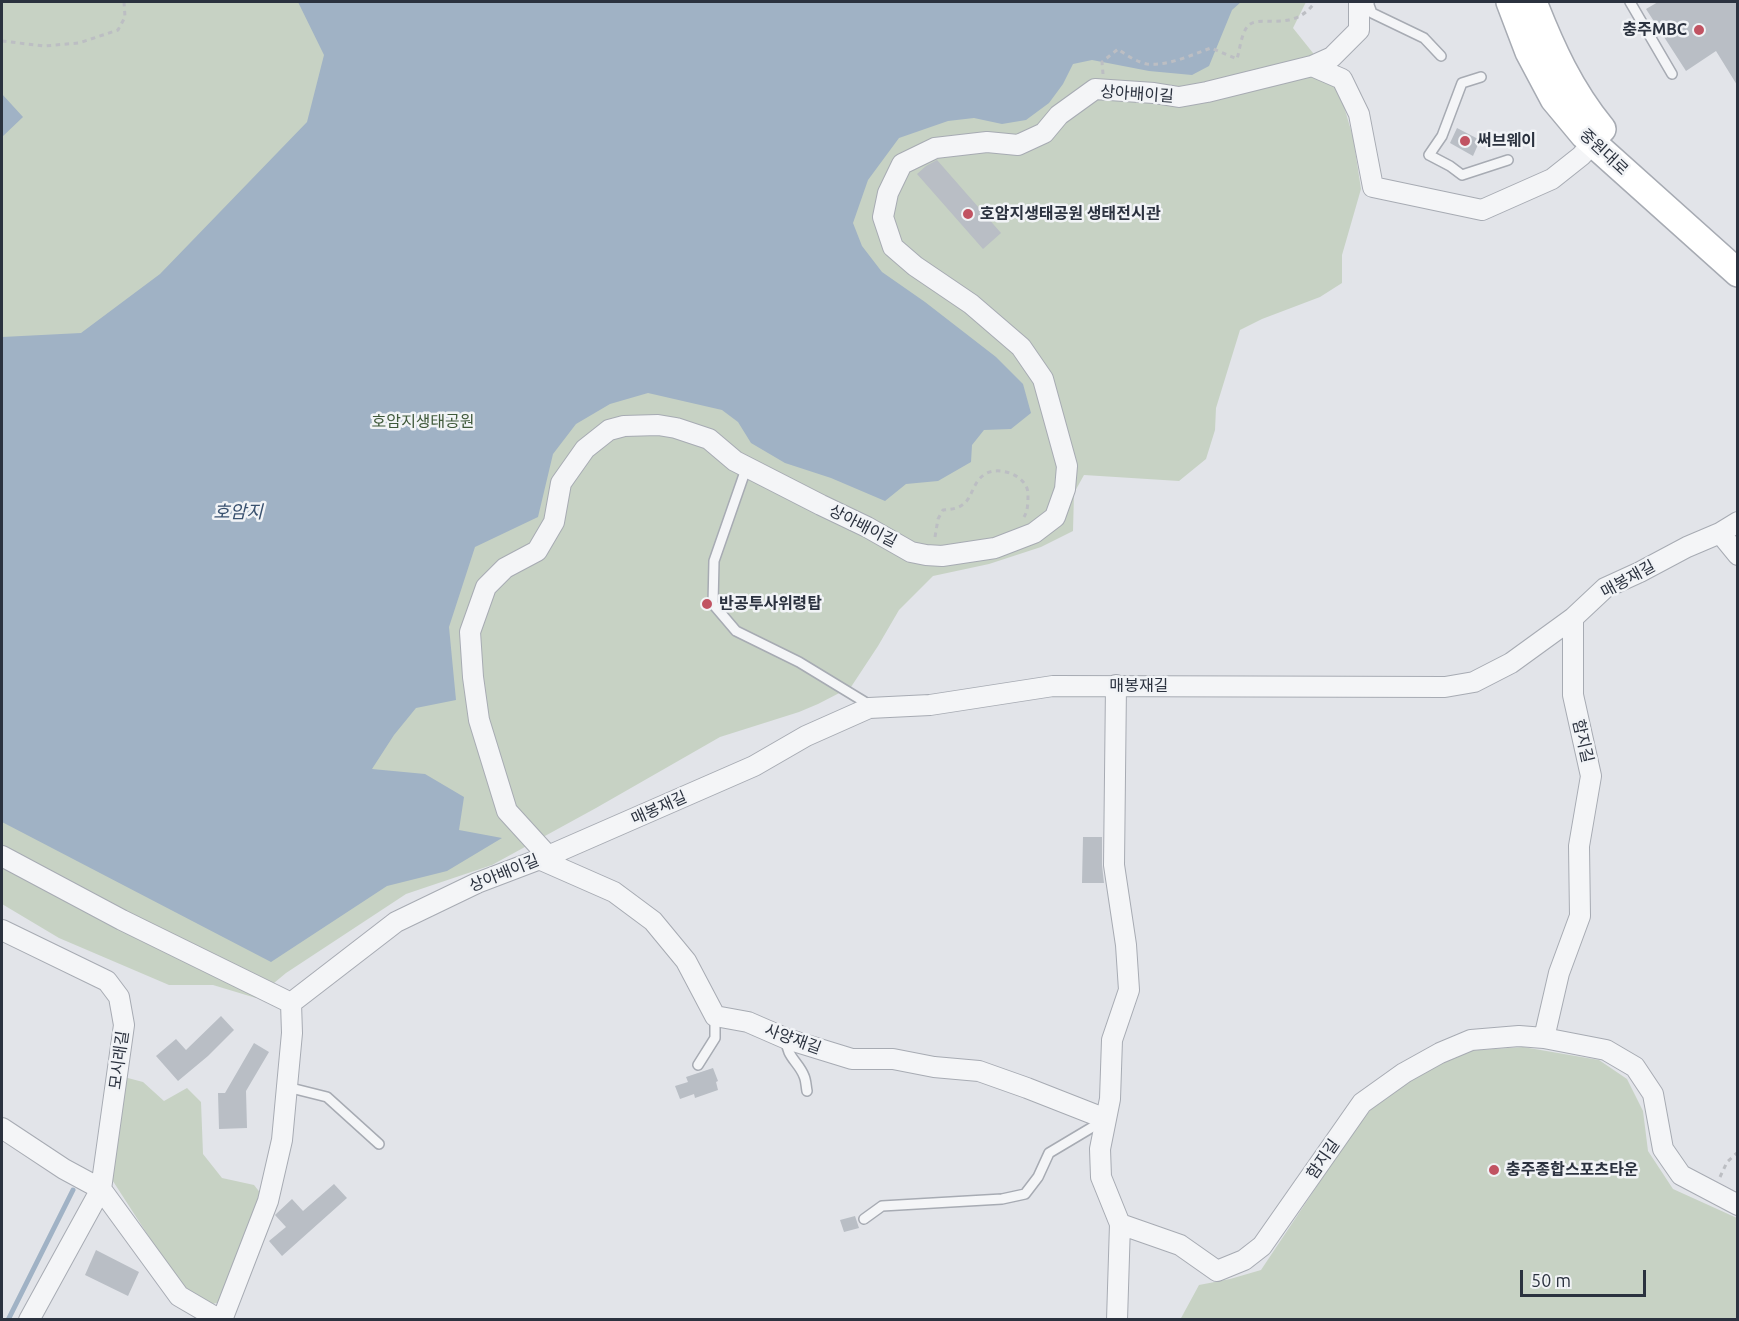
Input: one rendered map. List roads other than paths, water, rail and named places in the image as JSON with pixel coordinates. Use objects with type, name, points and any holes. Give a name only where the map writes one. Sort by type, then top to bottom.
[{"type":"main road","name":"중원대로","points":[[1510,2],[1529,52],[1554,99],[1584,135],[1737,273]]},
{"type":"main road","name":"중원대로","points":[[1533,2],[1566,78],[1601,128],[1638,166],[1737,253]]},
{"type":"street","name":"상아배이길","points":[[291,1003],[396,922],[477,884],[543,857],[507,811],[479,720],[473,677],[471,632],[486,587],[505,568],[537,551],[555,522],[561,483],[585,449],[609,430],[624,426],[658,425],[676,428],[709,439],[735,460],[911,552],[926,555],[942,556],[994,548],[1034,533],[1055,517],[1065,489],[1067,466],[1043,379],[1020,347],[971,304],[915,266],[893,247],[883,218],[888,193],[902,164],[935,148],[987,142],[1018,145],[1044,133],[1059,115],[1095,89],[1179,97],[1312,66],[1332,57],[1359,30],[1359,2]]},
{"type":"street","points":[[1312,66],[1342,79],[1359,114],[1373,187],[1482,210],[1552,179],[1581,156],[1593,143]]},
{"type":"street","name":"매봉재길","points":[[543,857],[754,766],[806,736],[869,708],[930,705],[1053,686],[1445,687],[1474,682],[1511,663],[1573,618],[1605,588],[1720,533],[1737,522]]},
{"type":"street","points":[[1720,533],[1737,555]]},
{"type":"street","name":"함지길","points":[[1544,1038],[1559,973],[1580,916],[1579,846],[1591,776],[1573,695],[1573,618]]},
{"type":"street","points":[[1116,685],[1114,865],[1126,945],[1129,990],[1112,1040],[1110,1099],[1100,1149],[1101,1177],[1120,1224],[1117,1320]]},
{"type":"street","points":[[2,856],[122,920],[291,1003],[292,1032],[282,1140],[268,1201],[221,1320],[179,1296],[101,1189],[64,1169],[2,1128]]},
{"type":"street","points":[[543,857],[614,892],[653,921],[686,961],[715,1016]]},
{"type":"street","name":"모시래길","points":[[2,930],[107,981],[119,997],[124,1025],[101,1189],[29,1320]]},
{"type":"street","name":"사양재길","points":[[715,1016],[748,1022],[787,1039],[852,1059],[893,1059],[934,1067],[979,1071],[1106,1119]]},
{"type":"street","name":"함지길","points":[[1120,1224],[1180,1245],[1217,1271],[1244,1260],[1262,1246],[1362,1103],[1404,1073],[1440,1053],[1471,1040],[1519,1036],[1544,1038],[1606,1050],[1635,1067],[1653,1094],[1663,1149],[1681,1175],[1737,1205]]},
{"type":"lane","points":[[1369,2],[1372,13],[1424,38],[1441,56]]},
{"type":"lane","points":[[1630,2],[1672,74]]},
{"type":"lane","points":[[1481,77],[1462,83],[1442,136],[1429,155],[1450,166],[1462,176],[1508,160]]},
{"type":"lane","points":[[747,466],[714,561],[712,604],[736,631],[799,662],[875,708]]},
{"type":"lane","points":[[698,1065],[715,1038],[715,1016]]},
{"type":"lane","points":[[787,1039],[786,1047],[804,1075],[807,1091]]},
{"type":"lane","points":[[287,1087],[327,1096],[379,1144]]},
{"type":"lane","points":[[864,1219],[882,1206],[1002,1200],[1025,1194],[1038,1177],[1049,1153],[1106,1119]]},
{"type":"water","name":"호암지","points":[[298,2],[1241,2],[1232,10],[1209,66],[1192,75],[1149,71],[1092,60],[1073,64],[1063,84],[1049,103],[1026,120],[1002,124],[974,118],[948,121],[899,138],[868,180],[853,223],[862,246],[882,272],[996,357],[1023,384],[1031,413],[1011,429],[984,430],[972,445],[971,462],[938,481],[906,484],[885,501],[831,478],[785,463],[751,443],[738,422],[722,410],[648,393],[610,404],[576,424],[553,454],[538,517],[475,547],[449,627],[456,700],[416,708],[394,735],[372,769],[425,774],[464,797],[459,830],[502,838],[447,871],[387,886],[271,962],[2,822],[2,337],[81,333],[160,274],[307,122],[324,55]]},
{"type":"water","points":[[2,94],[23,117],[2,137]]},
{"type":"waterway","points":[[8,1320],[73,1190]]},
{"type":"place","name":"충주MBC","points":[[1699,30]]},
{"type":"place","name":"써브웨이","points":[[1465,141]]},
{"type":"place","name":"호암지생태공원 생태전시관","points":[[968,214]]},
{"type":"place","name":"반공투사위령탑","points":[[707,604]]},
{"type":"place","name":"충주종합스포츠타운","points":[[1494,1170]]},
{"type":"park label","name":"호암지생태공원","points":[[423,422]]}]
